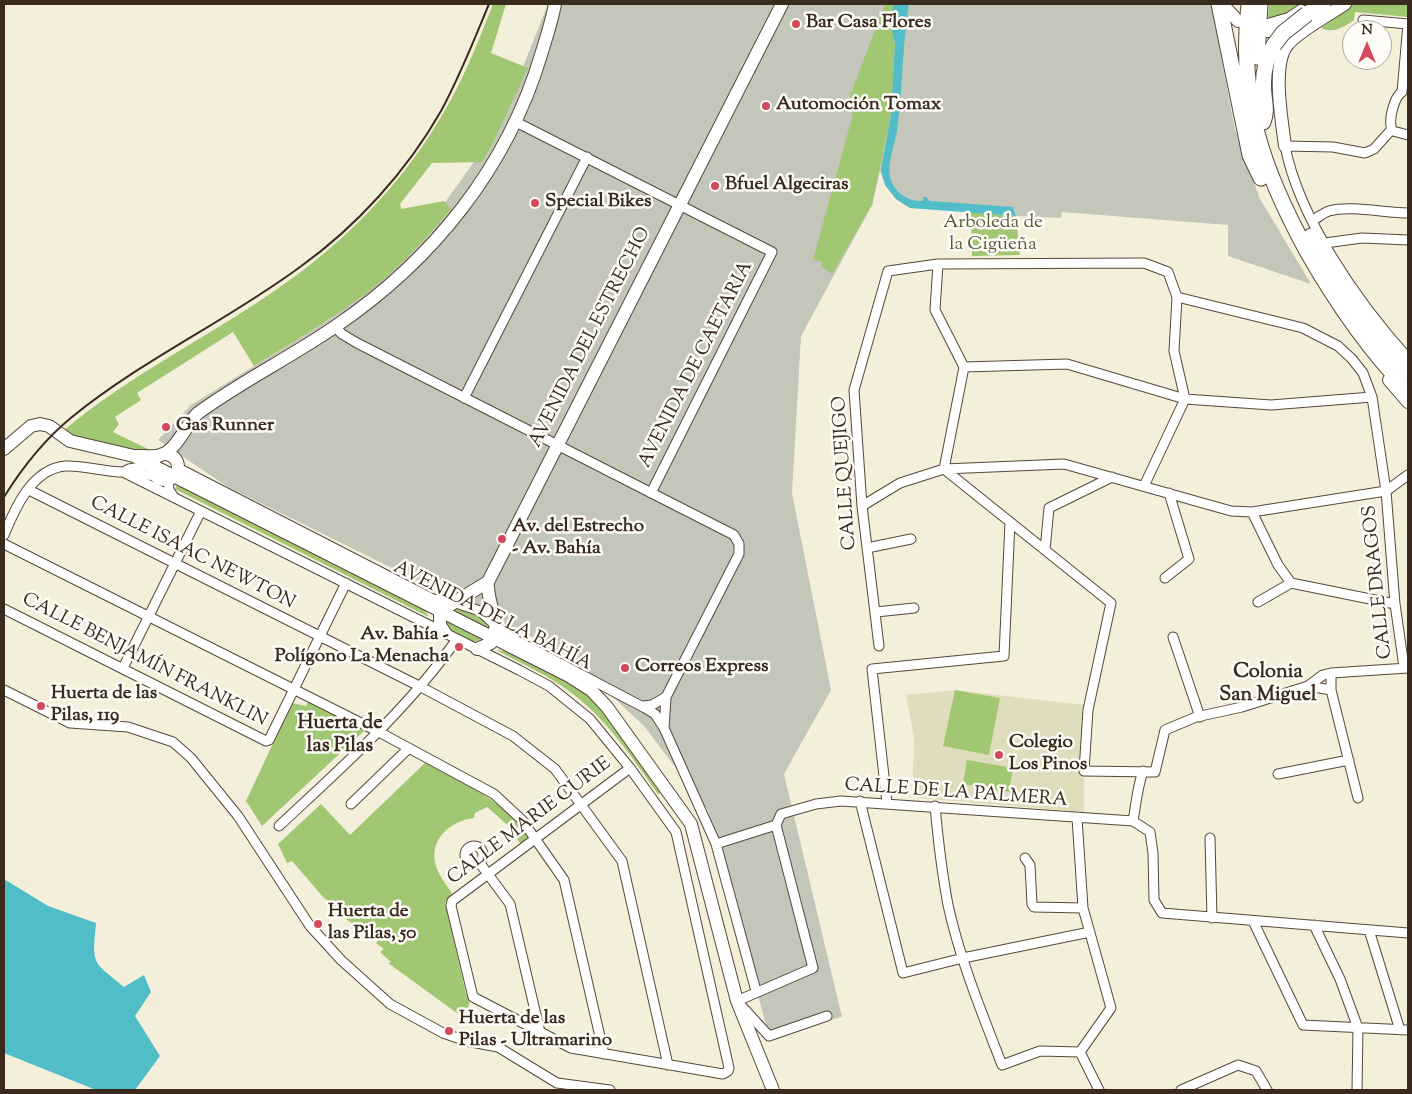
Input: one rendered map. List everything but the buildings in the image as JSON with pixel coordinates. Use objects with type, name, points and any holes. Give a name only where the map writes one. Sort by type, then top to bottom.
[{"type":"highway","points":[[1221,4],[1250,155],[1273,205],[1299,252],[1318,283],[1328,289]]},
{"type":"highway","points":[[1260,4],[1257,67],[1263,122],[1281,182],[1319,250],[1371,328],[1408,370]]},
{"type":"highway","points":[[1263,122],[1266,112],[1263,78],[1268,56],[1269,34],[1283,33],[1309,9],[1323,4]]},
{"type":"highway","points":[[1239,11],[1246,33],[1249,93],[1261,152],[1281,204],[1328,289],[1370,346],[1408,390]]},
{"type":"street","points":[[174,497],[169,490],[167,469],[189,420],[335,327],[373,300],[430,248],[472,196],[516,122],[533,82],[555,4]]},
{"type":"street","name":"AVENIDA DEL ESTRECHO","points":[[488,582],[782,4]]},
{"type":"street","points":[[1221,4],[1239,11]]},
{"type":"street","points":[[1269,34],[1297,28],[1338,4]]},
{"type":"street","points":[[1346,4],[1293,39],[1283,53],[1278,71],[1285,146],[1293,180],[1312,221],[1356,293],[1408,358]]},
{"type":"street","points":[[1269,34],[1289,19],[1309,9]]},
{"type":"street","points":[[1392,23],[1408,24],[1405,93],[1397,97],[1390,125],[1392,130]]},
{"type":"street","points":[[516,122],[680,205]]},
{"type":"street","points":[[1285,146],[1333,148],[1365,153],[1374,149],[1392,130]]},
{"type":"street","points":[[1392,130],[1408,135]]},
{"type":"street","points":[[464,398],[587,157]]},
{"type":"street","name":"AVENIDA DE CAETARIA","points":[[651,493],[772,252],[680,205]]},
{"type":"street","points":[[1312,221],[1329,211],[1357,210],[1382,213],[1408,213]]},
{"type":"street","points":[[1325,243],[1362,238],[1408,240]]},
{"type":"street","points":[[944,469],[964,367],[935,310],[938,264],[1144,263],[1168,272],[1177,297],[1174,351],[1185,400],[1144,486]]},
{"type":"street","name":"CALLE QUEJIGO","points":[[879,646],[862,506],[854,390],[888,271],[938,264]]},
{"type":"street","points":[[862,506],[900,483],[944,469],[1064,464],[1231,511],[1252,512],[1386,491],[1372,397],[1363,373],[1338,346],[1303,328],[1177,297]]},
{"type":"street","points":[[335,327],[342,334],[357,343],[734,535],[740,549],[739,554],[666,698],[664,728]]},
{"type":"street","points":[[1370,346],[1379,368],[1408,402]]},
{"type":"street","points":[[964,367],[1067,364],[1185,400],[1271,405],[1372,397]]},
{"type":"street","points":[[4,449],[31,426],[40,424],[49,426],[70,441],[134,456],[167,469]]},
{"type":"street","points":[[4,535],[11,518],[29,490],[42,475],[64,466],[127,474],[549,686],[590,719],[630,768],[676,832],[728,1072],[723,1074],[571,1048],[540,1032],[510,904],[479,862]]},
{"type":"street","points":[[127,474],[129,469],[167,469]]},
{"type":"street","name":"AVENIDA DE LA BAHÍA","points":[[167,469],[433,598],[480,611],[495,632],[594,693],[612,714],[683,810],[697,838],[737,1001],[773,1090]]},
{"type":"street","name":"AVENIDA DE LA BAHÍA","points":[[167,469],[440,611],[514,640],[643,706],[655,714],[664,728],[716,844]]},
{"type":"street","points":[[944,469],[1111,603],[1088,710],[1084,771],[1154,772],[1165,730],[1200,717],[1242,707],[1308,686],[1323,674],[1406,668]]},
{"type":"street","name":"CALLE DRAGOS","points":[[1406,668],[1395,604],[1386,491],[1408,475]]},
{"type":"street","points":[[1045,550],[1049,508],[1112,477]]},
{"type":"street","name":"CALLE ISAAC NEWTON","points":[[29,490],[174,565],[422,687],[513,736],[555,769],[622,862],[668,1065]]},
{"type":"street","points":[[1165,578],[1189,559],[1170,493]]},
{"type":"street","points":[[122,668],[201,510]]},
{"type":"street","points":[[1252,512],[1278,565],[1291,583]]},
{"type":"street","points":[[887,803],[872,669],[1004,656],[1010,522]]},
{"type":"street","points":[[867,548],[911,539]]},
{"type":"street","points":[[4,544],[379,732],[494,794],[522,820],[564,880],[604,1054]]},
{"type":"street","points":[[445,633],[440,625],[440,611],[488,582]]},
{"type":"street","points":[[477,649],[486,646],[495,632],[488,598],[488,582]]},
{"type":"street","points":[[292,689],[346,583]]},
{"type":"street","points":[[1258,602],[1291,583],[1395,604]]},
{"type":"street","points":[[433,598],[445,600],[472,593]]},
{"type":"street","points":[[876,612],[914,608]]},
{"type":"street","name":"CALLE BENJAMÍN FRANKLIN","points":[[4,610],[263,740],[269,740],[292,689]]},
{"type":"street","points":[[1173,637],[1200,717]]},
{"type":"street","points":[[279,826],[379,732],[422,687],[457,639]]},
{"type":"street","points":[[1331,672],[1331,690],[1358,798]]},
{"type":"street","points":[[1308,686],[1331,690]]},
{"type":"street","points":[[4,690],[70,723],[128,727],[173,742],[191,758],[238,816],[310,926],[341,960],[390,1004],[444,1033],[466,1041],[498,1047],[557,1083],[610,1090]]},
{"type":"street","points":[[643,706],[652,705],[666,698]]},
{"type":"street","points":[[352,804],[409,748]]},
{"type":"street","points":[[1278,774],[1349,760]]},
{"type":"street","name":"CALLE MARIE CURIE","points":[[540,1032],[473,997],[451,903],[630,768]]},
{"type":"street","points":[[1143,772],[1136,792],[1136,805],[1132,821],[1150,832],[1153,853],[1154,900],[1162,913],[1408,933]]},
{"type":"street","points":[[860,801],[903,974],[963,958],[1090,932]]},
{"type":"street","name":"CALLE DE LA PALMERA","points":[[716,844],[776,825],[781,814],[816,804],[860,801],[1132,821]]},
{"type":"street","points":[[935,806],[948,905],[963,958],[1002,1065],[1040,1051],[1080,1052]]},
{"type":"street","points":[[1077,818],[1083,908],[1111,1008],[1080,1052]]},
{"type":"street","points":[[776,825],[813,968],[756,991],[737,1001],[769,1036],[827,1016]]},
{"type":"street","points":[[1210,838],[1212,918]]},
{"type":"street","points":[[716,844],[756,991]]},
{"type":"street","points":[[1025,858],[1030,865],[1032,904],[1034,907],[1083,908]]},
{"type":"street","points":[[1253,921],[1303,1025],[1404,1030],[1369,930]]},
{"type":"street","points":[[1314,926],[1340,979],[1358,1028],[1356,1090]]},
{"type":"street","points":[[1080,1052],[1099,1090]]},
{"type":"street","points":[[1181,1090],[1238,1065],[1256,1071],[1268,1090]]},
{"type":"shaded area","points":[[548,4],[1211,4],[1235,130],[1260,199],[1311,284],[1228,256],[1228,225],[1062,212],[1061,218],[1016,216],[1013,207],[910,208],[896,199],[885,185],[880,171],[872,205],[801,336],[792,493],[831,690],[784,774],[842,1017],[769,1036],[708,810],[644,726],[568,655],[228,487],[158,440],[191,405],[332,318],[418,240],[499,127]]},
{"type":"shaded area","name":"Colegio Los Pinos","points":[[955,690],[1084,705],[1084,812],[917,798],[913,774],[914,736],[906,695]]},
{"type":"green space","points":[[493,4],[506,4],[491,53],[528,68],[494,141],[482,162],[432,163],[400,204],[401,209],[444,201],[451,209],[408,257],[389,275],[349,306],[254,366],[233,332],[137,393],[141,400],[115,417],[119,424],[113,432],[152,451],[143,452],[68,436],[62,432],[127,384],[241,313],[300,273],[353,227],[401,175],[441,117],[476,47]]},
{"type":"green space","points":[[885,4],[893,4],[892,30],[895,44],[891,115],[872,205],[832,274],[821,266],[822,262],[813,260],[853,114],[850,110],[855,100],[850,96]]},
{"type":"green space","points":[[1269,4],[1301,4],[1279,17],[1268,19]]},
{"type":"green space","points":[[1354,4],[1408,4],[1408,17],[1355,12],[1354,20],[1342,20],[1342,27],[1334,30],[1321,28]]},
{"type":"green space","name":"Arboleda de la Cigüeña","points":[[971,212],[1016,216],[1020,255],[972,256]]},
{"type":"green space","points":[[177,485],[422,605],[429,617],[175,489]]},
{"type":"green space","points":[[456,608],[481,616],[487,623],[488,628],[485,629],[451,609]]},
{"type":"green space","points":[[447,620],[482,638],[478,641],[463,639],[447,625]]},
{"type":"green space","points":[[496,650],[516,652],[593,697],[666,789],[658,794],[609,728],[573,694],[545,676]]},
{"type":"green space","points":[[955,690],[1000,698],[989,755],[943,746]]},
{"type":"green space","points":[[308,702],[364,731],[262,826],[246,801],[292,703],[306,706]]},
{"type":"green space","points":[[967,760],[1013,768],[1009,792],[963,784]]},
{"type":"green space","points":[[426,762],[469,785],[496,803],[530,837],[520,843],[509,832],[510,827],[487,807],[475,813],[474,818],[457,823],[449,828],[438,840],[435,848],[434,857],[437,870],[452,893],[445,903],[466,994],[470,1000],[465,1019],[388,963],[391,962],[380,952],[384,949],[376,943],[378,940],[341,916],[292,861],[287,863],[278,844],[321,804],[350,835]]},
{"type":"water","points":[[893,4],[909,4],[899,114],[890,163],[892,183],[901,194],[909,199],[923,201],[923,197],[926,197],[930,201],[1013,207],[1016,216],[910,208],[896,199],[885,185],[881,170],[891,115],[895,44],[892,30]]},
{"type":"water","points":[[4,879],[48,906],[96,923],[94,947],[96,961],[124,987],[144,975],[151,992],[135,1016],[160,1056],[135,1090],[96,1090],[4,1053]]},
{"type":"railway","points":[[4,497],[18,475],[35,454],[72,417],[127,377],[272,287],[321,251],[360,216],[396,176],[441,111],[489,4]]},
{"type":"place","name":"Bar Casa Flores","points":[[796,24]]},
{"type":"place","name":"Automoción Tomax","points":[[766,106]]},
{"type":"place","name":"Bfuel Algeciras","points":[[715,186]]},
{"type":"place","name":"Special Bikes","points":[[535,203]]},
{"type":"place","name":"Gas Runner","points":[[166,427]]},
{"type":"place","name":"Av. del Estrecho - Av. Bahía","points":[[502,539]]},
{"type":"place","name":"Av. Bahía - Polígono La Menacha","points":[[459,647]]},
{"type":"place","name":"Correos Express","points":[[625,668]]},
{"type":"place","name":"Huerta de las Pilas, 119","points":[[41,706]]},
{"type":"place","name":"Colegio Los Pinos","points":[[999,755]]},
{"type":"place","name":"Huerta de las Pilas, 50","points":[[318,924]]},
{"type":"place","name":"Huerta de las Pilas - Ultramarino","points":[[449,1031]]},
{"type":"district","name":"Colonia San Miguel","points":[[1268,686]]},
{"type":"district","name":"Huerta de las Pilas","points":[[340,736]]}]
